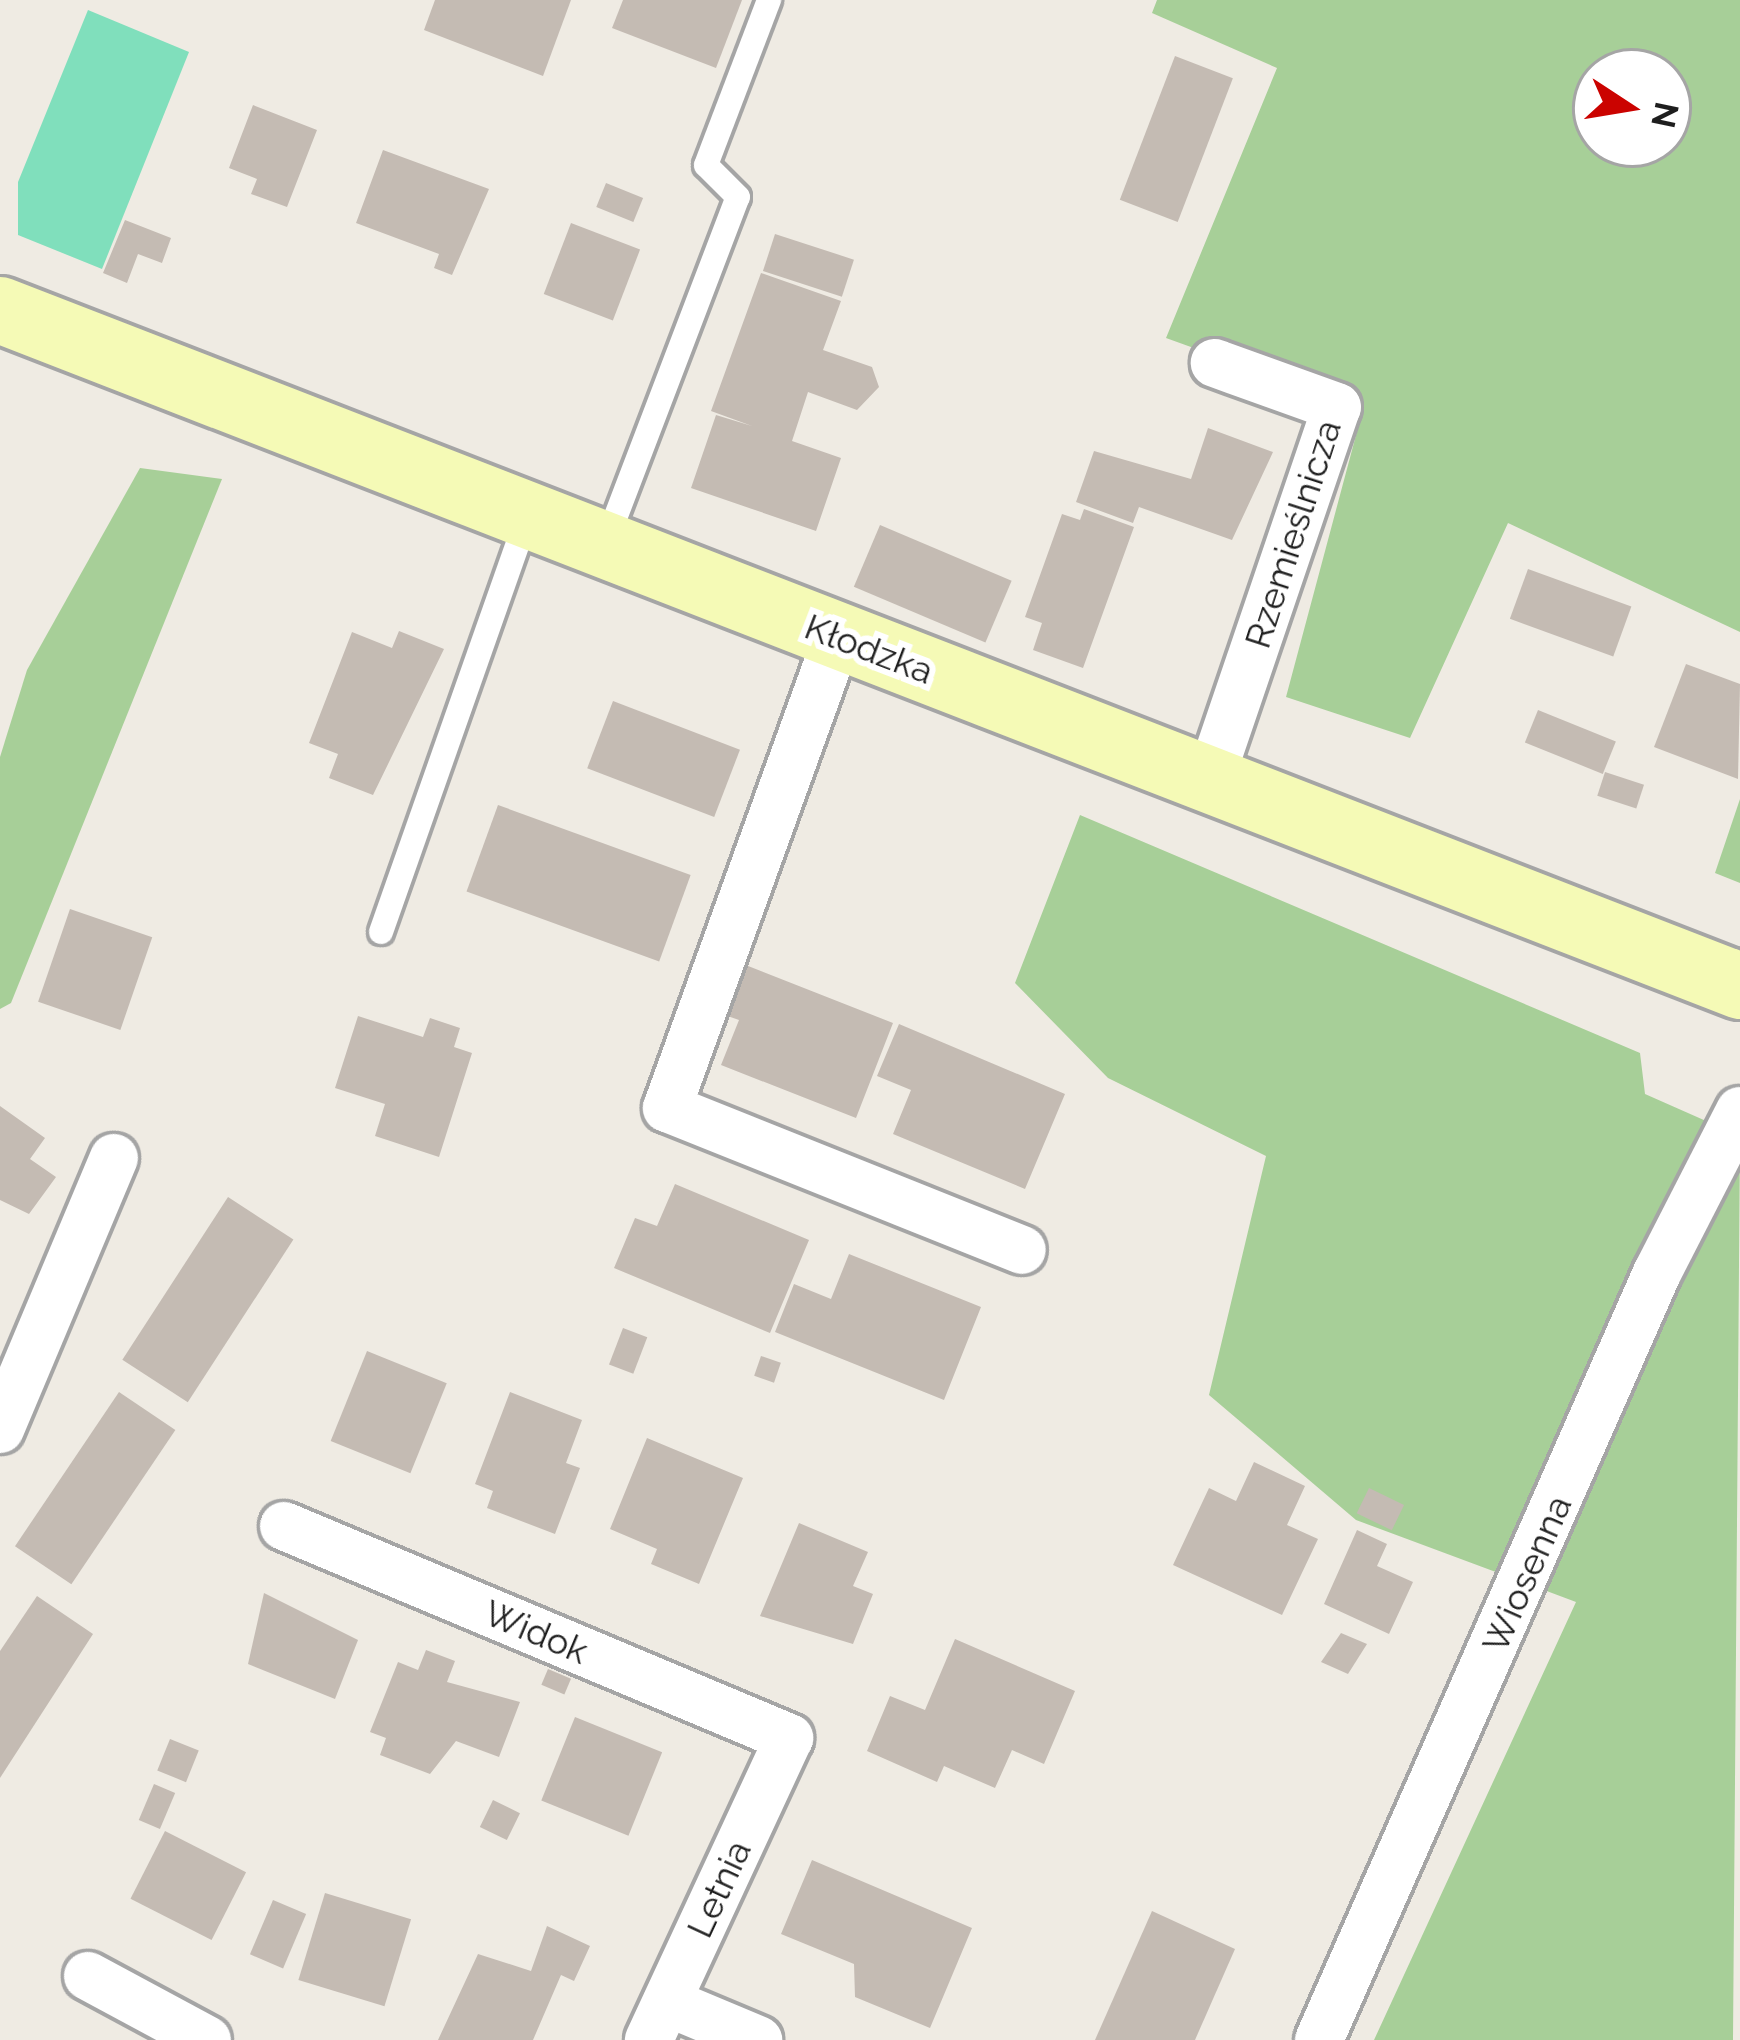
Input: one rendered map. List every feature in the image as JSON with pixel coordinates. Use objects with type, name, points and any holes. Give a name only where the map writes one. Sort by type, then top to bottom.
[{"type":"main road","name":"Kłodzka","points":[[0,310],[1740,986]]},
{"type":"street","name":"Rzemieślnicza","points":[[1209,782],[1337,407],[1215,363]]},
{"type":"street","points":[[838,636],[667,1108],[1022,1250]]},
{"type":"street","name":"Wiosenna","points":[[1319,2040],[1657,1273],[1740,1111]]},
{"type":"street","points":[[0,1429],[114,1158]]},
{"type":"street","name":"Widok","points":[[284,1526],[788,1738]]},
{"type":"street","name":"Letnia","points":[[658,2021],[788,1738]]},
{"type":"street","points":[[88,1976],[207,2040]]},
{"type":"street","points":[[658,2021],[758,2040]]},
{"type":"lane","points":[[604,546],[738,197],[706,164],[769,0]]},
{"type":"lane","points":[[381,932],[527,517]]},
{"type":"green space","points":[[1157,0],[1740,0],[1740,632],[1508,523],[1410,738],[1286,697],[1363,409],[1166,338],[1277,68],[1152,13]]},
{"type":"green space","points":[[88,10],[189,52],[102,269],[18,235],[18,182]]},
{"type":"green space","points":[[140,468],[222,479],[11,1003],[0,1009],[0,757],[27,670]]},
{"type":"green space","points":[[1740,799],[1740,883],[1715,873]]},
{"type":"green space","points":[[1080,815],[1640,1053],[1645,1094],[1740,1136],[1733,2040],[1374,2040],[1576,1602],[1356,1520],[1209,1395],[1266,1156],[1108,1078],[1015,983]]},
{"type":"building","points":[[435,0],[571,0],[543,76],[424,30]]},
{"type":"building","points":[[623,0],[742,0],[716,68],[612,28]]},
{"type":"building","points":[[1175,56],[1233,78],[1178,222],[1120,200]]},
{"type":"building","points":[[253,105],[317,130],[287,207],[251,194],[257,179],[229,168]]},
{"type":"building","points":[[383,150],[489,189],[452,275],[434,268],[439,254],[356,223]]},
{"type":"building","points":[[606,183],[643,198],[633,222],[596,207]]},
{"type":"building","points":[[125,220],[171,238],[162,263],[138,254],[127,283],[103,273]]},
{"type":"building","points":[[571,223],[640,250],[613,320],[544,294]]},
{"type":"building","points":[[775,234],[854,260],[842,297],[763,271]]},
{"type":"building","points":[[761,273],[841,301],[823,350],[872,367],[879,387],[857,410],[808,392],[792,441],[841,458],[816,531],[691,488],[716,415],[752,426],[711,411]]},
{"type":"building","points":[[1208,428],[1273,452],[1232,540],[1139,507],[1133,523],[1076,502],[1094,451],[1191,479]]},
{"type":"building","points":[[1084,509],[1134,527],[1083,668],[1033,650],[1042,623],[1025,617],[1062,514],[1080,520]]},
{"type":"building","points":[[880,525],[1012,581],[985,643],[854,587]]},
{"type":"building","points":[[1528,569],[1631,607],[1613,656],[1510,619]]},
{"type":"building","points":[[399,631],[444,649],[373,795],[329,778],[338,754],[309,743],[352,632],[392,648]]},
{"type":"building","points":[[1686,664],[1740,684],[1738,779],[1654,747]]},
{"type":"building","points":[[613,701],[740,750],[714,817],[587,768]]},
{"type":"building","points":[[1538,710],[1616,741],[1603,774],[1525,742]]},
{"type":"building","points":[[1605,772],[1644,785],[1636,808],[1597,796]]},
{"type":"building","points":[[498,805],[691,875],[659,962],[467,891]]},
{"type":"building","points":[[70,909],[152,937],[120,1030],[38,1002]]},
{"type":"building","points":[[738,962],[893,1023],[856,1118],[721,1065],[739,1020],[719,1013]]},
{"type":"building","points":[[358,1016],[423,1037],[430,1018],[460,1028],[454,1047],[472,1053],[439,1157],[375,1136],[385,1104],[335,1088]]},
{"type":"building","points":[[899,1024],[1065,1094],[1025,1189],[893,1134],[911,1090],[877,1076]]},
{"type":"building","points":[[0,1106],[45,1138],[30,1159],[56,1177],[29,1214],[0,1200]]},
{"type":"building","points":[[675,1184],[809,1240],[770,1333],[614,1268],[635,1218],[657,1226]]},
{"type":"building","points":[[228,1197],[293,1239],[188,1402],[122,1360]]},
{"type":"building","points":[[849,1254],[981,1307],[944,1400],[775,1332],[794,1284],[831,1299]]},
{"type":"building","points":[[623,1328],[647,1337],[633,1374],[609,1364]]},
{"type":"building","points":[[367,1351],[447,1383],[410,1473],[331,1441]]},
{"type":"building","points":[[761,1356],[781,1363],[774,1383],[754,1376]]},
{"type":"building","points":[[119,1392],[175,1430],[71,1584],[15,1546]]},
{"type":"building","points":[[510,1392],[582,1420],[566,1463],[580,1468],[555,1534],[487,1508],[493,1491],[475,1484]]},
{"type":"building","points":[[647,1438],[743,1478],[699,1584],[651,1564],[657,1549],[610,1529]]},
{"type":"building","points":[[1254,1462],[1305,1486],[1287,1525],[1318,1539],[1282,1615],[1173,1565],[1209,1488],[1236,1501]]},
{"type":"building","points":[[1369,1488],[1404,1505],[1392,1530],[1357,1513]]},
{"type":"building","points":[[799,1523],[868,1552],[853,1586],[873,1594],[853,1644],[760,1616]]},
{"type":"building","points":[[1357,1530],[1387,1544],[1377,1566],[1413,1582],[1389,1634],[1324,1604]]},
{"type":"building","points":[[264,1593],[358,1640],[335,1699],[248,1664]]},
{"type":"building","points":[[37,1596],[93,1634],[0,1778],[0,1651]]},
{"type":"building","points":[[1341,1633],[1367,1644],[1348,1674],[1321,1662]]},
{"type":"building","points":[[955,1639],[1075,1691],[1044,1764],[1012,1750],[995,1788],[944,1766],[937,1782],[867,1751],[890,1696],[925,1710]]},
{"type":"building","points":[[426,1650],[455,1661],[447,1682],[520,1702],[499,1757],[456,1741],[430,1774],[380,1755],[386,1738],[370,1732],[398,1662],[418,1670]]},
{"type":"building","points":[[548,1669],[571,1679],[564,1694],[541,1685]]},
{"type":"building","points":[[575,1717],[662,1752],[628,1836],[541,1800]]},
{"type":"building","points":[[170,1739],[199,1751],[186,1782],[157,1771]]},
{"type":"building","points":[[154,1784],[175,1793],[160,1829],[139,1820]]},
{"type":"building","points":[[493,1800],[520,1813],[507,1840],[480,1827]]},
{"type":"building","points":[[165,1831],[246,1872],[212,1940],[130,1899]]},
{"type":"building","points":[[812,1860],[972,1928],[930,2028],[855,1997],[854,1964],[781,1934]]},
{"type":"building","points":[[325,1893],[411,1919],[384,2006],[298,1980]]},
{"type":"building","points":[[273,1900],[306,1914],[283,1968],[250,1954]]},
{"type":"building","points":[[1152,1911],[1235,1949],[1195,2040],[1095,2040]]},
{"type":"building","points":[[547,1926],[590,1946],[574,1981],[561,1975],[533,2040],[438,2040],[478,1954],[531,1971]]}]
